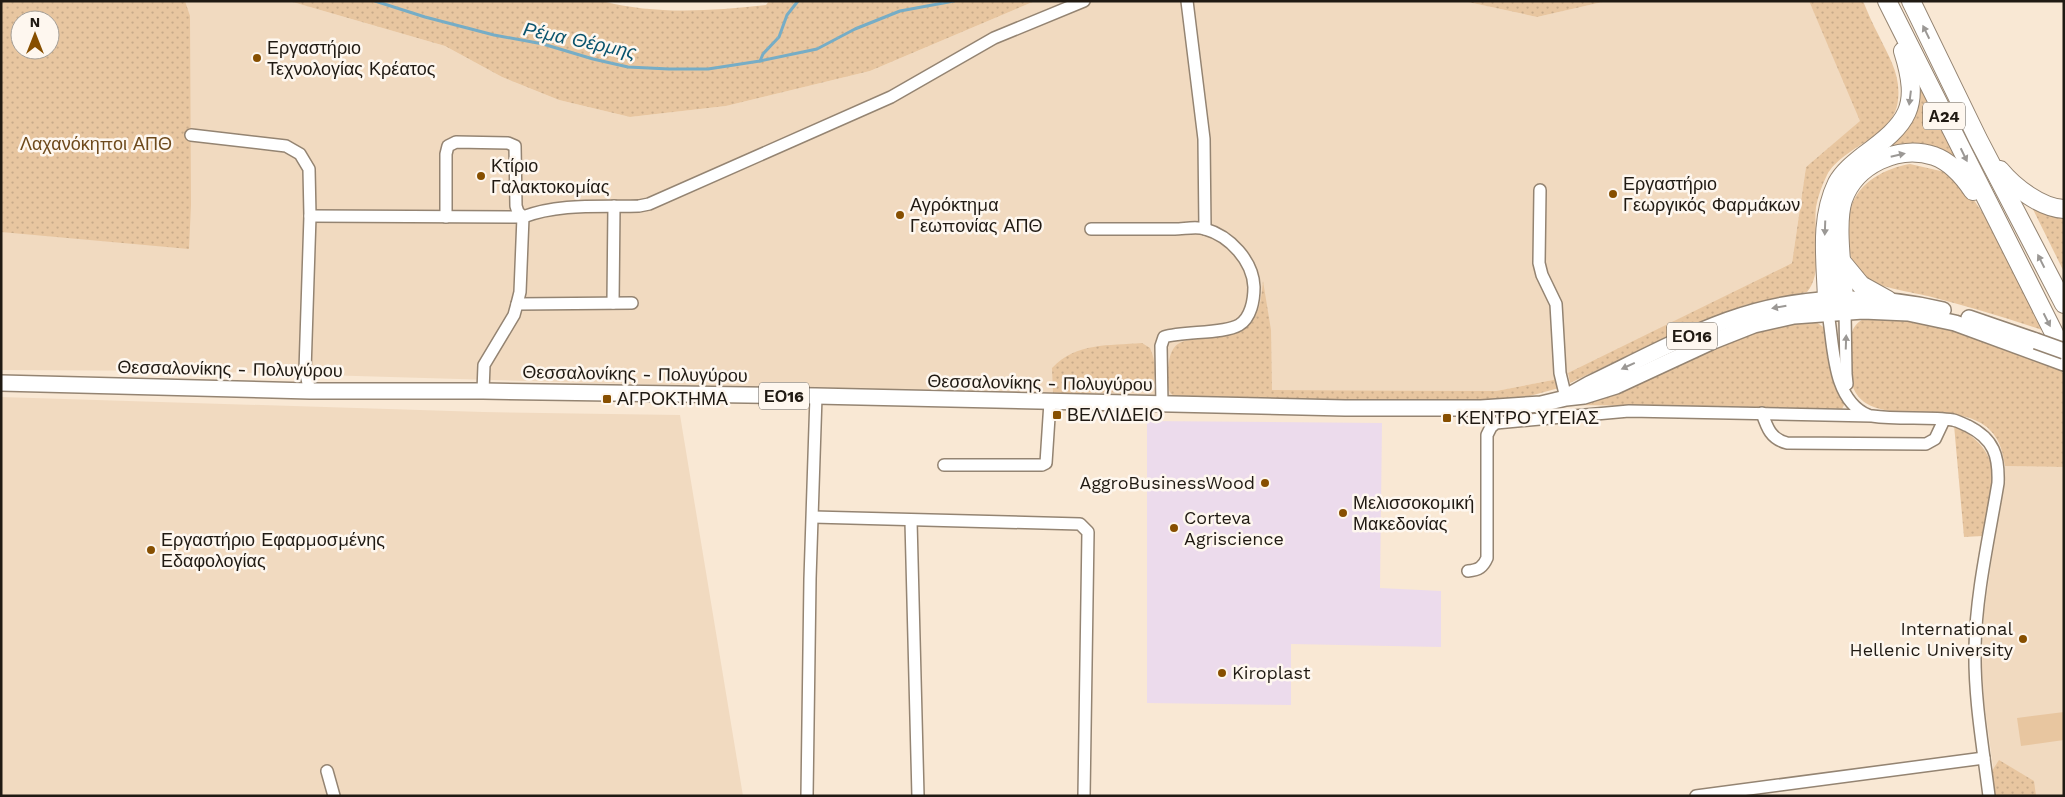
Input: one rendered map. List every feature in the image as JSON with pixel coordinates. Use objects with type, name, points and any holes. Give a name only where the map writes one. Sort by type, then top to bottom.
[{"type":"highway","name":"Α24","points":[[1886,1],[2064,352]]},
{"type":"highway","points":[[1828,306],[1825,221],[1830,198],[1844,173],[1898,128],[1908,113],[1910,101],[1909,72],[1886,1]]},
{"type":"highway","name":"Α24","points":[[1911,1],[1978,139],[2064,304]]},
{"type":"highway","points":[[1978,139],[2009,181],[2041,203],[2064,209]]},
{"type":"highway","points":[[1845,306],[1840,211],[1849,188],[1859,175],[1883,159],[1917,152],[1934,156],[1950,164],[1963,176],[2001,230]]},
{"type":"highway","points":[[1842,262],[1861,285],[1888,300]]},
{"type":"main road","name":"Θεσσαλονίκης - Πολυγύρου","points":[[1845,306],[1888,300],[1955,313],[2034,346],[2064,363]]},
{"type":"main road","name":"Θεσσαλονίκης - Πολυγύρου","points":[[1,383],[310,390],[483,390],[816,396],[1345,408],[1481,408],[1542,404],[1566,398],[1589,384],[1730,319],[1773,308],[1828,306],[1845,306],[1928,317],[2034,346],[2064,352]]},
{"type":"street","points":[[310,216],[523,217],[538,211],[556,208],[638,206],[658,201],[892,97],[994,38],[1084,1]]},
{"type":"street","points":[[1187,1],[1204,139],[1205,229]]},
{"type":"street","points":[[191,134],[286,146],[300,154],[309,169],[310,216],[305,371],[310,390]]},
{"type":"street","points":[[446,217],[446,154],[448,146],[456,142],[508,143],[515,146],[516,206],[518,212],[523,217],[520,292],[514,315],[484,365],[483,390]]},
{"type":"street","points":[[1540,190],[1539,263],[1542,275],[1556,304],[1560,373],[1566,398]]},
{"type":"street","points":[[613,303],[614,206]]},
{"type":"street","points":[[1091,229],[1205,229],[1240,252],[1251,270],[1254,287],[1251,310],[1240,325],[1221,330],[1174,334],[1164,337],[1161,346],[1162,404]]},
{"type":"street","points":[[517,304],[632,303]]},
{"type":"street","points":[[1828,306],[1841,384],[1850,402],[1857,409],[1872,416]]},
{"type":"street","points":[[1845,306],[1845,367],[1847,384],[1858,404],[1872,416]]},
{"type":"street","points":[[807,796],[810,580],[816,396]]},
{"type":"street","points":[[944,465],[1042,465],[1046,463],[1050,402]]},
{"type":"street","points":[[1468,571],[1476,571],[1483,567],[1487,558],[1487,435],[1491,427],[1496,423],[1629,411],[1872,416],[1955,420],[1972,428],[1986,438],[1994,451],[1998,465],[1998,483],[1978,606],[1975,646],[1975,677],[1989,796]]},
{"type":"street","points":[[1762,414],[1772,435],[1781,442],[1787,443],[1926,444],[1935,439],[1944,420]]},
{"type":"street","points":[[812,517],[1080,524],[1088,532],[1084,796]]},
{"type":"street","points":[[912,521],[918,796]]},
{"type":"street","points":[[1696,796],[1984,758]]},
{"type":"street","points":[[327,771],[334,796]]},
{"type":"shaded area","name":"Αγρόκτημα Γεωπονίας ΑΠΘ","points":[[1,1],[289,1],[445,46],[502,77],[559,100],[630,117],[726,106],[870,71],[1035,1],[1463,1],[1537,17],[1607,1],[1809,1],[1861,121],[1806,167],[1792,263],[1558,379],[1496,391],[1272,390],[1167,400],[185,371],[1,370]]},
{"type":"shaded area","points":[[1,397],[483,412],[680,415],[743,796],[1,796]]},
{"type":"shaded area","points":[[1147,421],[1382,423],[1380,588],[1441,591],[1441,647],[1291,644],[1291,705],[1147,703]]},
{"type":"shaded area","name":"International Hellenic University","points":[[2005,466],[2064,467],[2064,796],[1997,796],[1984,701],[1982,666],[1984,613]]},
{"type":"green space","name":"Λαχανόκηποι ΑΠΘ","points":[[1,1],[185,1],[190,16],[191,205],[189,249],[1,232]]},
{"type":"green space","points":[[289,1],[602,1],[643,8],[684,10],[766,5],[769,1],[1035,1],[870,71],[726,106],[630,117],[559,100],[502,77],[445,46]]},
{"type":"green space","points":[[1463,1],[1607,1],[1537,17]]},
{"type":"green space","points":[[1809,1],[1863,1],[1896,74],[1898,100],[1888,124],[1845,156],[1835,165],[1825,179],[1819,195],[1815,217],[1817,263],[1812,284],[1807,292],[1745,305],[1671,335],[1570,383],[1568,373],[1792,263],[1806,167],[1860,121]]},
{"type":"green space","points":[[1920,82],[1962,164],[1879,152],[1903,129],[1914,114]]},
{"type":"green space","points":[[1910,164],[1945,172],[1958,181],[1969,193],[1987,219],[2042,330],[1957,304],[1880,285],[1869,280],[1861,273],[1851,256],[1847,237],[1851,208],[1855,199],[1866,184],[1874,178],[1892,169]]},
{"type":"green space","points":[[2025,193],[2064,210],[2064,272]]},
{"type":"green space","points":[[1263,281],[1271,330],[1272,390],[1496,391],[1558,379],[1559,388],[1526,397],[1496,401],[1273,401],[1184,399],[1172,394],[1168,386],[1169,364],[1171,353],[1176,345],[1243,330],[1253,320],[1259,308]]},
{"type":"green space","points":[[1883,316],[1942,324],[2059,365],[2064,376],[2064,467],[2005,466],[1996,437],[1977,421],[1952,414],[1897,412],[1873,407],[1857,394],[1850,369],[1852,332],[1861,321]]},
{"type":"green space","points":[[1812,319],[1826,329],[1845,403],[1842,409],[1575,405],[1603,396],[1742,334]]},
{"type":"green space","points":[[1142,343],[1150,348],[1155,363],[1155,373],[1151,389],[1144,392],[1053,393],[1052,368],[1072,354],[1082,349],[1105,345]]},
{"type":"green space","points":[[1954,425],[1971,436],[1983,448],[1990,460],[1992,486],[1982,536],[1964,537]]},
{"type":"green space","points":[[2064,712],[2064,740],[2021,746],[2017,718]]},
{"type":"green space","points":[[1999,760],[2034,781],[2036,796],[1993,796],[1990,774]]},
{"type":"waterway","name":"Ρέμα Θέρμης","points":[[375,1],[425,17],[494,35],[543,44],[593,59],[628,67],[669,69],[708,69],[760,61],[817,49],[855,29],[900,11],[954,1]]},
{"type":"waterway","points":[[760,61],[763,54],[779,37],[787,15],[798,1]]},
{"type":"place","name":"Εργαστήριο Τεχνολογίας Κρέατος","points":[[257,58]]},
{"type":"place","name":"Κτίριο Γαλακτοκομίας","points":[[481,176]]},
{"type":"place","name":"Εργαστήριο Γεωργικός Φαρμάκων","points":[[1613,194]]},
{"type":"place","name":"Αγρόκτημα Γεωπονίας ΑΠΘ","points":[[900,215]]},
{"type":"place","name":"ΑΓΡΟΚΤΗΜΑ","points":[[607,399]]},
{"type":"place","name":"ΒΕΛΛΙΔΕΙΟ","points":[[1057,415]]},
{"type":"place","name":"ΚΕΝΤΡΟ ΥΓΕΙΑΣ","points":[[1447,418]]},
{"type":"place","name":"AggroBusinessWood","points":[[1265,483]]},
{"type":"place","name":"Μελισσοκομική Μακεδονίας","points":[[1343,513]]},
{"type":"place","name":"Corteva Agriscience","points":[[1174,528]]},
{"type":"place","name":"Εργαστήριο Εφαρμοσμένης Εδαφολογίας","points":[[151,550]]},
{"type":"place","name":"International Hellenic University","points":[[2023,639]]},
{"type":"place","name":"Kiroplast","points":[[1222,673]]}]
